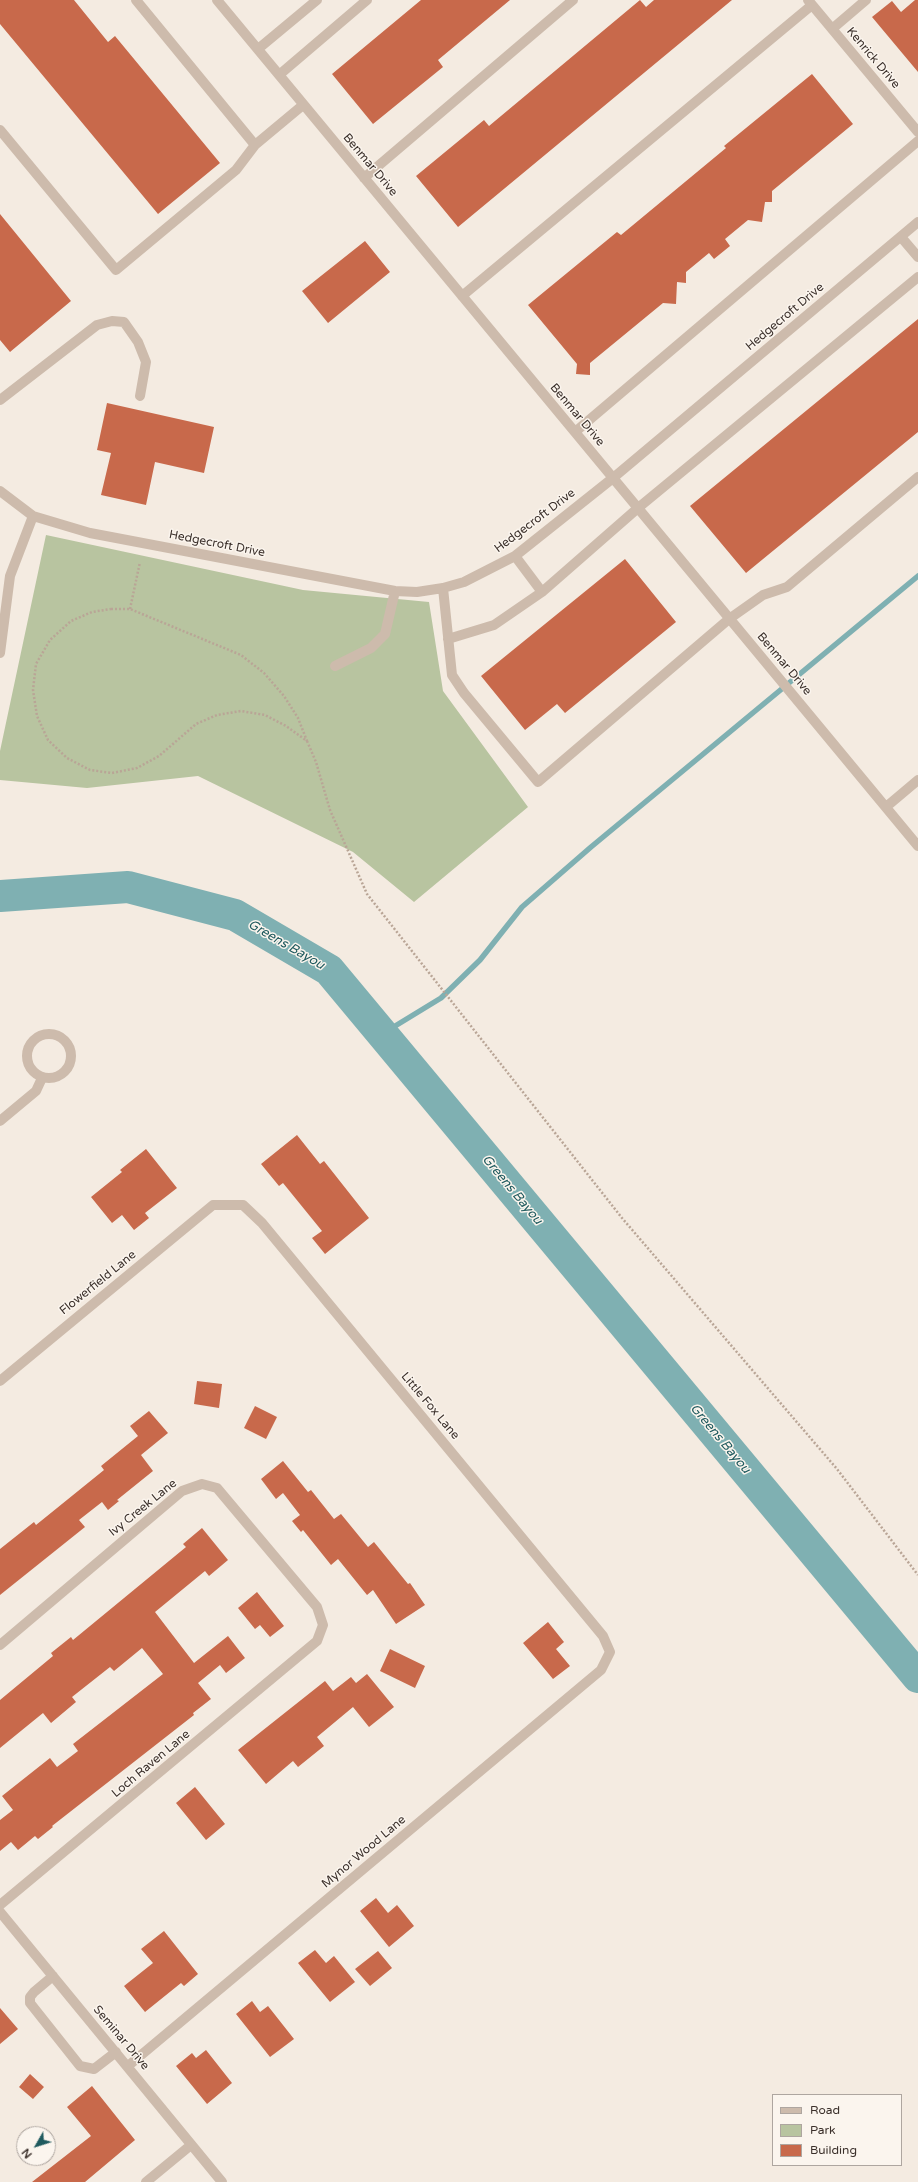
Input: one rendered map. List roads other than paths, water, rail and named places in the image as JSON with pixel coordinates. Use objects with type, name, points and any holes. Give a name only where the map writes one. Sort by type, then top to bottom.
[{"type":"street","points":[[136,0],[255,145]]},
{"type":"street","name":"Benmar Drive","points":[[217,0],[918,846]]},
{"type":"street","points":[[258,50],[317,0]]},
{"type":"street","points":[[279,75],[367,0]]},
{"type":"street","points":[[832,29],[866,0]]},
{"type":"street","points":[[364,178],[575,1]]},
{"type":"street","points":[[462,296],[810,3]]},
{"type":"street","name":"Kenrick Drive","points":[[810,3],[918,132]]},
{"type":"street","points":[[0,130],[116,270],[236,170],[255,145],[303,105]]},
{"type":"street","points":[[574,432],[918,141]]},
{"type":"street","name":"Hedgecroft Drive","points":[[33,516],[90,533],[395,591],[417,592],[443,588],[482,574],[515,556],[613,478],[918,222]]},
{"type":"street","points":[[901,236],[918,257]]},
{"type":"street","points":[[448,639],[494,625],[542,592],[638,508],[918,277]]},
{"type":"street","points":[[0,400],[97,325],[112,321],[124,322],[138,342],[146,362],[140,396]]},
{"type":"street","points":[[443,588],[452,675],[464,693],[538,782],[730,619],[763,595],[786,587],[918,477]]},
{"type":"street","points":[[0,491],[33,516],[10,576],[0,654]]},
{"type":"street","points":[[515,556],[542,592]]},
{"type":"street","points":[[0,573],[10,576]]},
{"type":"street","points":[[335,666],[371,648],[385,634],[395,591]]},
{"type":"street","points":[[886,807],[918,780]]},
{"type":"street","points":[[47,1033],[56,1034],[64,1039],[69,1046],[72,1054],[71,1063],[67,1070],[60,1076],[51,1079],[42,1078],[29,1066],[27,1058],[28,1049],[32,1042],[39,1036],[47,1033]]},
{"type":"street","points":[[0,1121],[36,1091],[42,1078]]},
{"type":"street","name":"Flowerfield Lane","points":[[0,1381],[213,1205]]},
{"type":"street","name":"Little Fox Lane","points":[[213,1205],[243,1205],[262,1223],[603,1636],[610,1652]]},
{"type":"street","name":"Ivy Creek Lane","points":[[0,1645],[182,1491],[202,1484],[217,1488],[317,1607],[324,1624],[317,1641]]},
{"type":"street","name":"Loch Raven Lane","points":[[0,1905],[317,1641]]},
{"type":"street","name":"Mynor Wood Lane","points":[[128,2066],[601,1670],[610,1652]]},
{"type":"street","name":"Seminar Drive","points":[[0,1912],[222,2182]]},
{"type":"street","points":[[53,1976],[34,1992],[30,1997],[30,2003],[80,2066],[94,2069],[116,2052]]},
{"type":"street","points":[[146,2182],[191,2145]]},
{"type":"waterway","points":[[382,1034],[441,998],[480,960],[522,907],[591,847],[918,576]]},
{"type":"waterway","name":"Greens Bayou","points":[[0,896],[128,887],[235,915],[329,970],[918,1677]]}]
